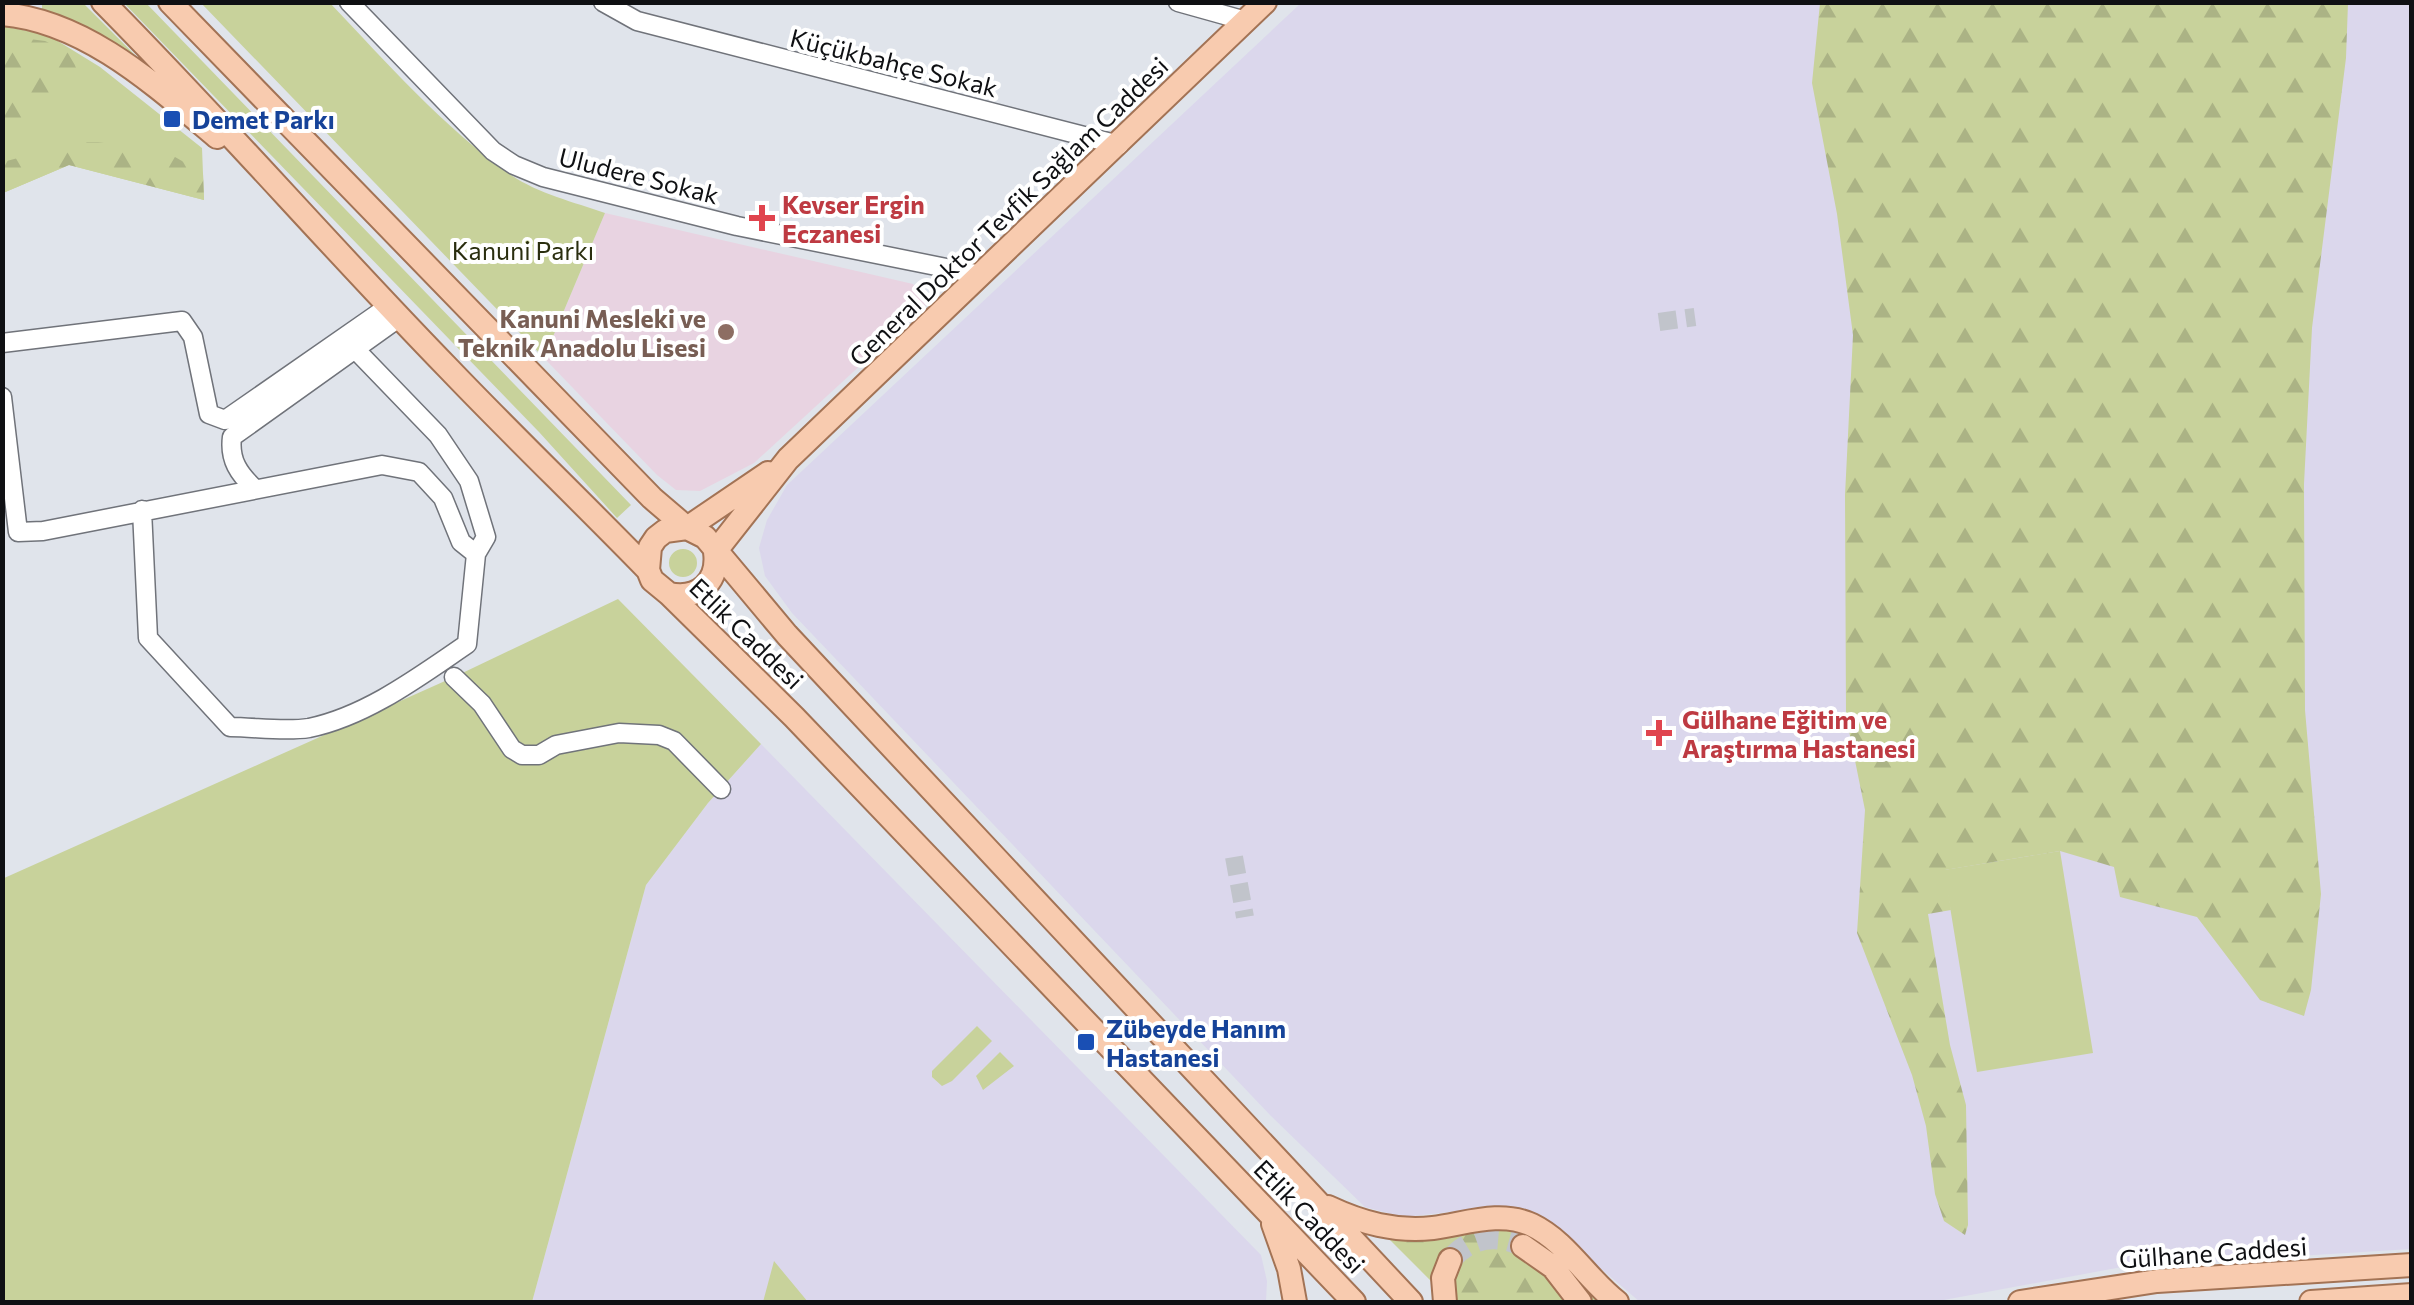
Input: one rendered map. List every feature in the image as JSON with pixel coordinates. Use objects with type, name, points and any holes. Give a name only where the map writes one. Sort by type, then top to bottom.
[{"type":"main road","name":"Etlik Caddesi","points":[[104,2],[394,311],[648,570],[652,580],[794,718],[1354,1302]]},
{"type":"main road","name":"Etlik Caddesi","points":[[170,2],[638,484],[687,528],[705,537],[787,636],[1411,1302]]},
{"type":"main road","name":"General Doktor Tevfik Sağlam Caddesi","points":[[715,552],[788,460],[1266,2]]},
{"type":"main road","points":[[2,14],[22,16],[64,30],[124,63],[278,189]]},
{"type":"main road","name":"General Doktor Tevfik Sağlam Caddesi","points":[[687,528],[788,460]]},
{"type":"main road","points":[[648,570],[650,548],[656,538],[665,531],[687,528]]},
{"type":"main road","points":[[669,594],[691,595],[709,583],[716,563],[715,552]]},
{"type":"main road","points":[[1316,1201],[1356,1219],[1388,1227],[1433,1228],[1481,1219],[1528,1223],[1565,1250],[1617,1302]]},
{"type":"main road","points":[[1268,1212],[1290,1270],[1295,1302]]},
{"type":"main road","points":[[1524,1246],[1553,1267],[1580,1302]]},
{"type":"main road","points":[[1446,1302],[1443,1278],[1450,1260]]},
{"type":"main road","name":"Gülhane Caddesi","points":[[2020,1302],[2157,1281],[2412,1265]]},
{"type":"main road","points":[[2312,1302],[2412,1295]]},
{"type":"street","name":"Uludere Sokak","points":[[349,2],[492,151],[514,165],[543,177],[737,226],[981,275]]},
{"type":"street","name":"Küçükbahçe Sokak","points":[[603,2],[638,22],[1119,145]]},
{"type":"street","points":[[1178,2],[1246,21]]},
{"type":"street","points":[[2,343],[182,321],[193,337],[209,414],[225,420],[394,311]]},
{"type":"street","points":[[255,489],[239,474],[230,450],[232,437],[354,348],[394,311]]},
{"type":"street","points":[[142,510],[148,638],[230,727],[306,728],[334,720],[400,690],[468,644],[476,554],[486,537],[469,481],[438,435],[354,348]]},
{"type":"street","points":[[2,397],[18,532],[43,532],[382,465],[419,472],[442,498],[461,542],[476,554]]},
{"type":"street","points":[[454,677],[482,704],[512,750],[522,755],[539,755],[556,745],[619,733],[660,735],[674,741],[721,789]]},
{"type":"shaded area","name":"Gülhane Eğitim ve Araştırma Hastanesi","points":[[1301,3],[2411,3],[2411,1249],[2122,1267],[1933,1302],[1640,1302],[1565,1238],[1487,1208],[1403,1217],[1365,1207],[1271,1116],[792,613],[765,576],[759,548],[767,520],[787,485]]},
{"type":"shaded area","name":"Kanuni Mesleki ve Teknik Anadolu Lisesi","points":[[605,213],[913,284],[926,305],[754,463],[700,491],[676,490],[544,358]]},
{"type":"shaded area","points":[[761,744],[1261,1255],[1267,1281],[1266,1302],[532,1302],[646,885],[708,803]]},
{"type":"green space","points":[[42,3],[83,3],[150,70],[95,33],[42,10]]},
{"type":"green space","points":[[124,3],[146,3],[631,505],[617,518],[539,432]]},
{"type":"green space","name":"Kanuni Parkı","points":[[201,3],[330,3],[416,94],[486,156],[533,187],[605,213],[544,358]]},
{"type":"green space","points":[[1820,3],[2348,3],[2346,58],[2312,328],[2304,484],[2305,710],[2321,894],[2311,990],[2304,1016],[2260,1000],[2197,917],[2120,897],[2114,867],[2060,851],[1945,870],[1951,910],[1928,914],[1950,1045],[1966,1105],[1965,1235],[1944,1221],[1935,1194],[1926,1126],[1912,1075],[1857,933],[1865,810],[1846,716],[1845,495],[1853,335],[1837,214],[1812,83]]},
{"type":"green space","points":[[2,26],[48,35],[100,67],[202,148],[204,200],[69,165],[3,193]]},
{"type":"green space","points":[[22,38],[45,41],[72,53],[76,68],[3,142],[3,48]]},
{"type":"green space","points":[[77,142],[168,153],[203,173],[204,200],[69,165],[3,193],[3,162]]},
{"type":"green space","points":[[683,549],[693,553],[697,563],[693,573],[683,577],[673,573],[669,563],[673,553]]},
{"type":"green space","points":[[618,599],[761,744],[708,803],[646,885],[532,1302],[3,1302],[2,879],[454,677]]},
{"type":"green space","points":[[2060,851],[2093,1053],[1977,1072],[1944,870]]},
{"type":"green space","points":[[977,1026],[992,1041],[942,1086],[932,1077],[932,1071]]},
{"type":"green space","points":[[1000,1052],[1014,1066],[983,1090],[976,1076]]},
{"type":"green space","points":[[1508,1227],[1537,1238],[1603,1302],[1589,1302],[1529,1255],[1573,1302],[1453,1302],[1437,1268],[1431,1281],[1388,1238],[1426,1238]]},
{"type":"green space","points":[[774,1261],[808,1302],[763,1302]]},
{"type":"tunnel","points":[[1659,322],[1695,317]]},
{"type":"tunnel","points":[[1234,857],[1245,917]]},
{"type":"tunnel","points":[[1450,1260],[1466,1246],[1484,1239],[1503,1239],[1523,1246]]},
{"type":"place","name":"Demet Parkı","points":[[172,119]]},
{"type":"place","name":"Kevser Ergin Eczanesi","points":[[762,218]]},
{"type":"place","name":"Kanuni Mesleki ve Teknik Anadolu Lisesi","points":[[726,332]]},
{"type":"place","name":"Gülhane Eğitim ve Araştırma Hastanesi","points":[[1659,733]]},
{"type":"place","name":"Zübeyde Hanım Hastanesi","points":[[1086,1042]]}]
